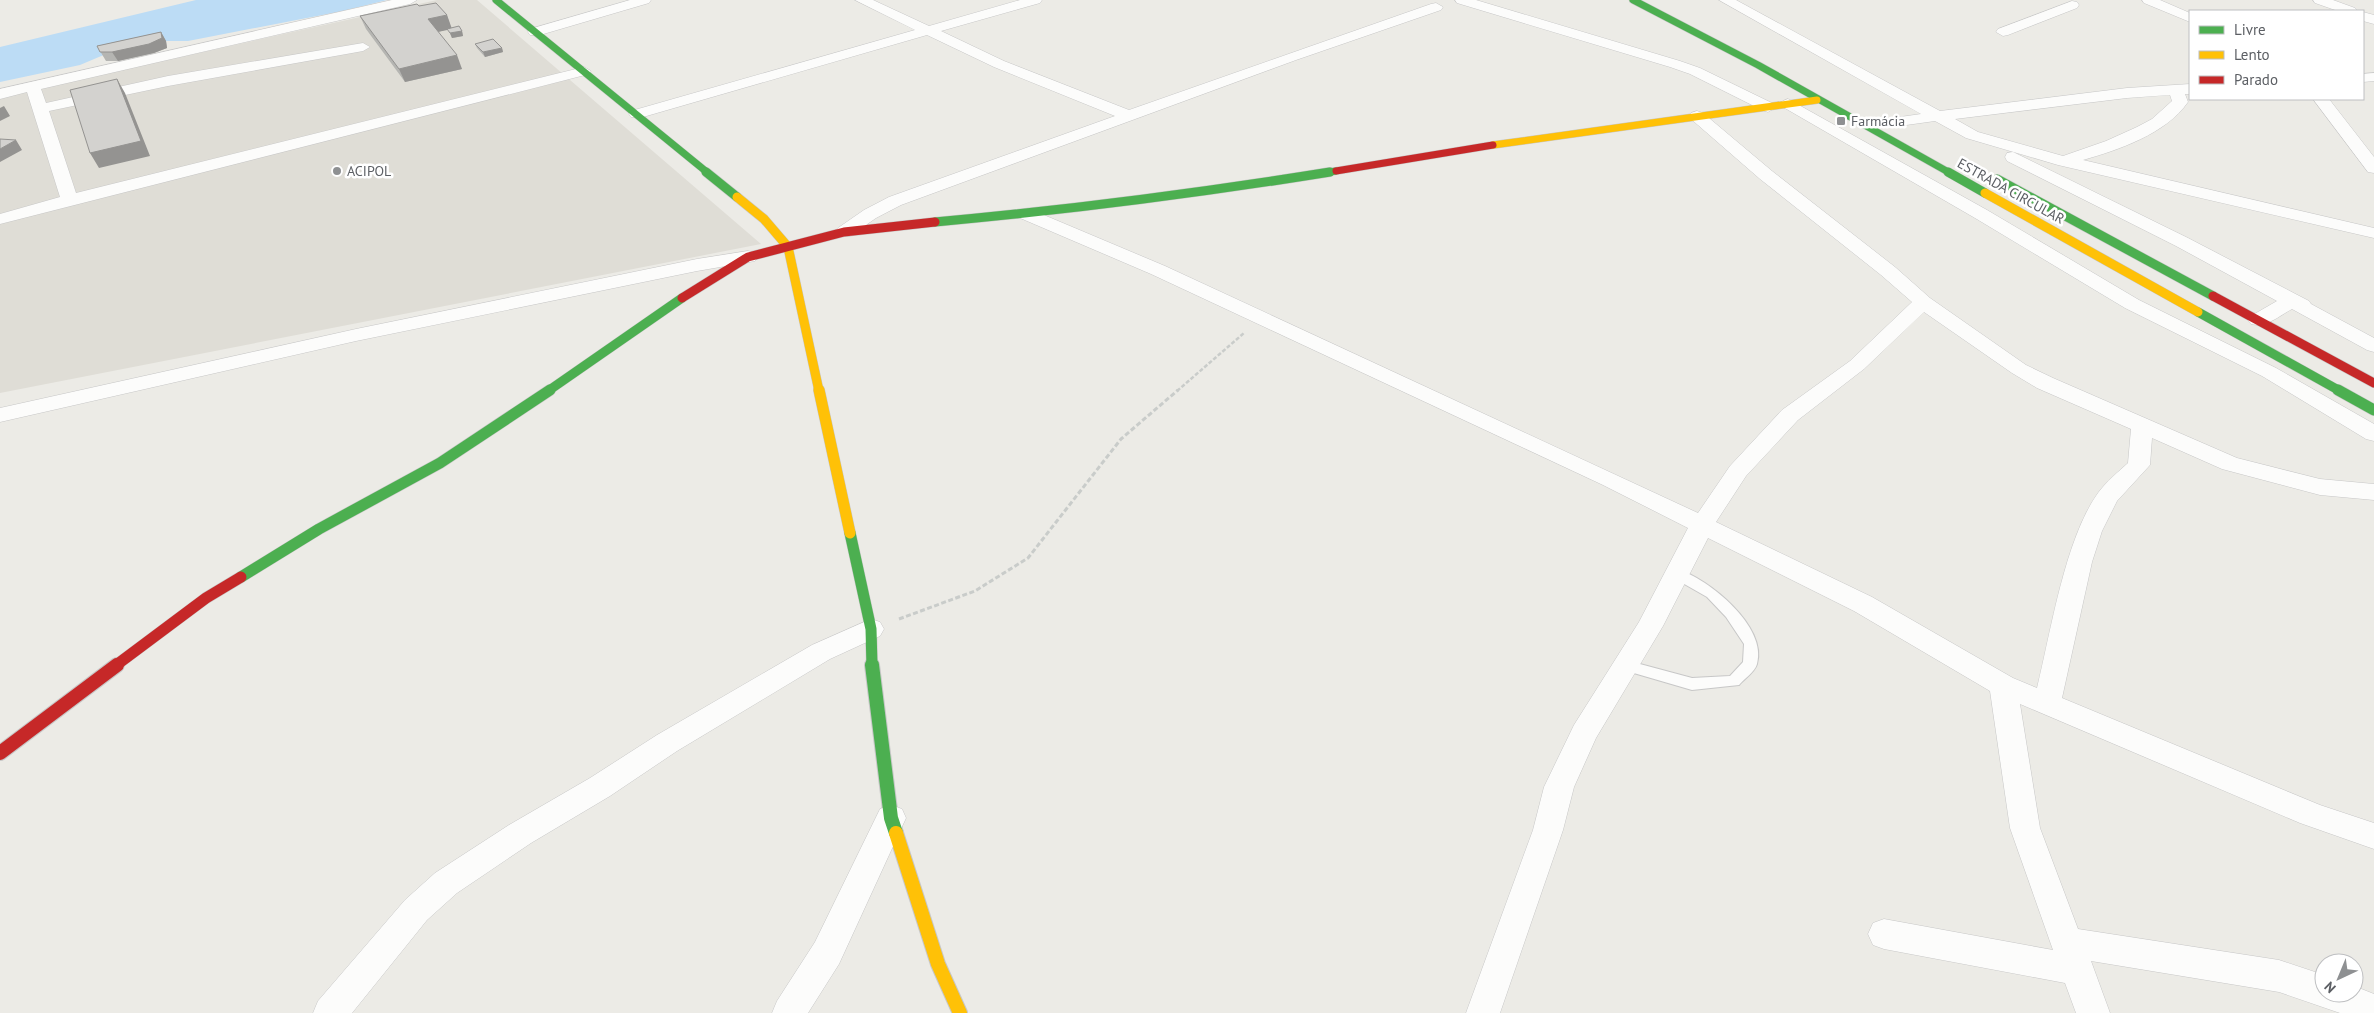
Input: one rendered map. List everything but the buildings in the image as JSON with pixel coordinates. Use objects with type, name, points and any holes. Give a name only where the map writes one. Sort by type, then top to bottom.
[{"type":"street","points":[[0,94],[410,0]]},
{"type":"street","points":[[496,0],[764,219],[788,247],[871,629],[872,676],[891,818],[938,964],[960,1013]]},
{"type":"street","points":[[535,32],[644,0]]},
{"type":"street","points":[[862,0],[999,64],[1130,116]]},
{"type":"street","points":[[637,114],[1035,0]]},
{"type":"street","points":[[1462,0],[1675,64],[1768,107]]},
{"type":"street","name":"ESTRADA CIRCULAR","points":[[1633,0],[1758,65],[2374,410]]},
{"type":"street","points":[[1726,0],[1972,136],[2059,182],[2182,242],[2374,346]]},
{"type":"street","points":[[2053,0],[2078,3]]},
{"type":"street","points":[[2149,0],[2189,18]]},
{"type":"street","points":[[2320,0],[2347,10]]},
{"type":"street","points":[[2003,32],[2078,3]]},
{"type":"street","points":[[844,232],[870,214],[895,201],[1436,7]]},
{"type":"street","points":[[39,109],[168,81],[363,47]]},
{"type":"street","points":[[0,218],[584,71]]},
{"type":"street","points":[[32,86],[70,200]]},
{"type":"street","points":[[1888,120],[1938,117],[2127,93],[2183,89],[2180,102],[2170,115],[2112,146],[2064,161]]},
{"type":"street","points":[[0,415],[365,334],[688,266],[748,257],[844,232],[1026,214],[1220,190],[1501,144],[1818,100]]},
{"type":"street","points":[[2322,100],[2374,168]]},
{"type":"street","points":[[1788,104],[2132,304],[2268,372],[2374,434]]},
{"type":"street","points":[[1697,116],[1766,175],[1888,271],[1923,302],[2019,369],[2045,383],[2230,464],[2320,487],[2374,492]]},
{"type":"street","points":[[1888,120],[1912,133]]},
{"type":"street","points":[[1972,136],[2064,161],[2374,233]]},
{"type":"street","name":"ESTRADA CIRCULAR","points":[[1989,174],[2374,383]]},
{"type":"street","points":[[1026,214],[1158,270],[1602,476],[1863,604],[2003,685],[2311,814],[2374,836]]},
{"type":"street","points":[[2016,235],[2042,225]]},
{"type":"street","points":[[0,753],[206,598],[319,529],[440,463],[596,360],[659,312],[748,257]]},
{"type":"street","points":[[1483,1013],[1548,830],[1559,787],[1584,733],[1650,626],[1702,525],[1738,471],[1790,415],[1857,365],[1923,302]]},
{"type":"street","points":[[2258,320],[2292,302],[2346,319],[2374,332]]},
{"type":"street","points":[[2047,703],[2080,562],[2090,531],[2107,497],[2139,464],[2142,426]]},
{"type":"street","points":[[330,1013],[416,910],[446,883],[520,834],[600,787],[667,742],[821,652],[871,629]]},
{"type":"street","points":[[2003,685],[2025,828],[2093,1013]]},
{"type":"street","points":[[789,1013],[826,953],[891,818]]},
{"type":"street","points":[[1884,934],[2072,956],[2156,955],[2279,976],[2314,988]]},
{"type":"street","points":[[2356,1003],[2374,1010]]},
{"type":"lane","points":[[1625,665],[1692,684],[1734,681],[1750,664],[1751,643],[1731,613],[1712,594],[1677,574]]},
{"type":"path","points":[[871,629],[975,591],[1028,558],[1121,439],[1261,317]]},
{"type":"shaded area","name":"ACIPOL","points":[[437,0],[477,0],[761,244],[0,393],[0,97]]},
{"type":"water","points":[[196,0],[387,0],[343,11],[188,41],[167,41],[106,54],[80,65],[0,82],[0,47]]},
{"type":"traffic: fast","points":[[496,0],[737,197]]},
{"type":"traffic: fast","points":[[1633,0],[1758,65],[1985,193]]},
{"type":"traffic: fast","points":[[935,222],[1026,214],[1220,190],[1336,171]]},
{"type":"traffic: fast","points":[[1997,179],[2213,296]]},
{"type":"traffic: fast","points":[[241,577],[319,529],[440,463],[596,359],[659,312],[682,298]]},
{"type":"traffic: fast","points":[[2198,312],[2374,410]]},
{"type":"traffic: fast","points":[[850,533],[871,629],[872,676],[891,818],[896,833]]},
{"type":"traffic: slow","points":[[1493,145],[1662,120],[1817,100]]},
{"type":"traffic: slow","points":[[1985,193],[2198,312]]},
{"type":"traffic: slow","points":[[737,197],[764,219],[788,247],[850,533]]},
{"type":"traffic: slow","points":[[896,833],[938,964],[960,1013]]},
{"type":"traffic: jam","points":[[1336,171],[1493,145]]},
{"type":"traffic: jam","points":[[682,298],[748,257],[844,232],[935,222]]},
{"type":"traffic: jam","points":[[2213,296],[2374,383]]},
{"type":"traffic: jam","points":[[0,753],[206,598],[241,577]]},
{"type":"place","name":"Farmácia","points":[[1841,121]]},
{"type":"place","name":"ACIPOL","points":[[337,171]]}]
